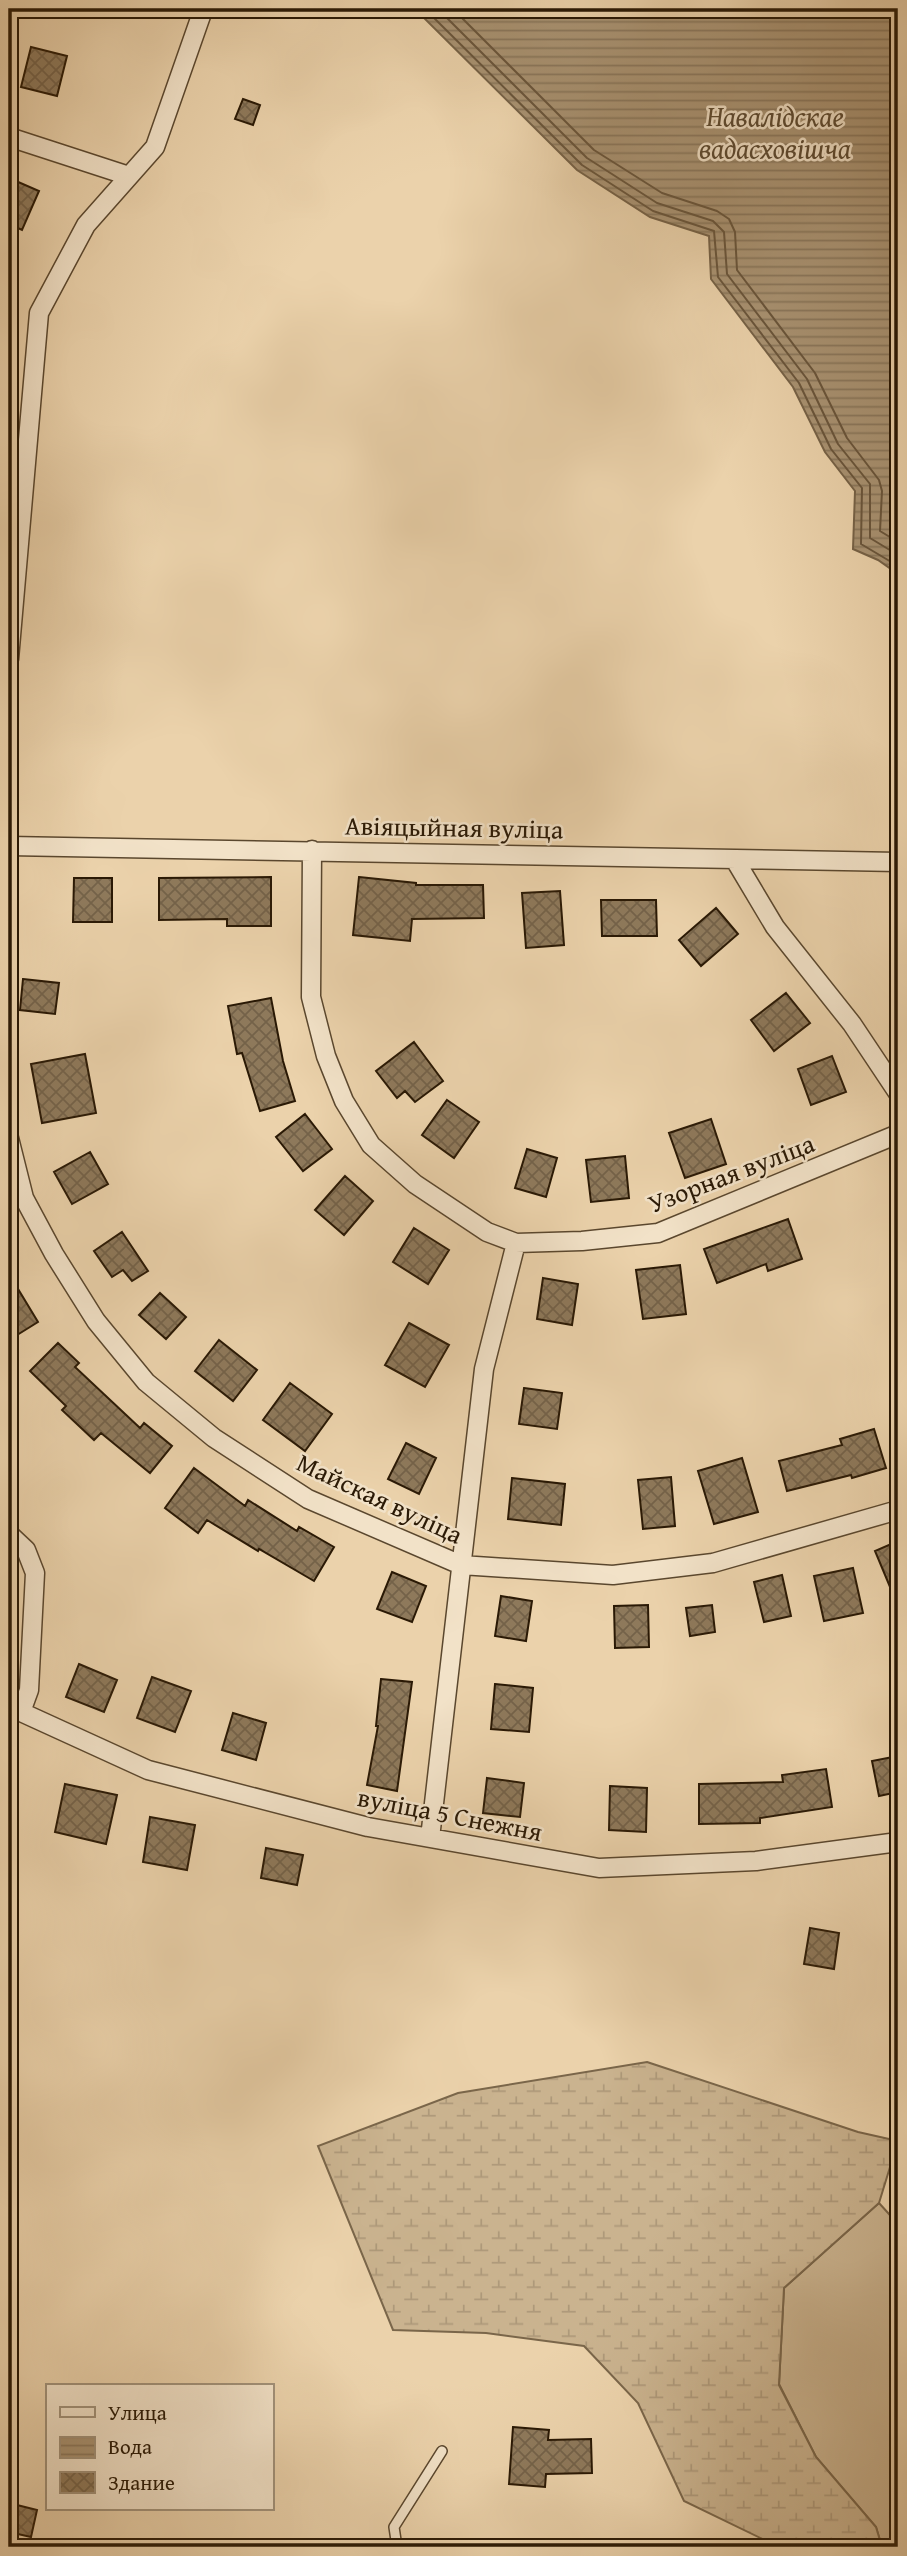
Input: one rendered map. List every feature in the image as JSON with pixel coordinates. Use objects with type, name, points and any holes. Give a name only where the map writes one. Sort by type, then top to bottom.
[{"type":"street","points":[[9,659],[39,313],[86,225],[155,147],[203,10]]},
{"type":"street","points":[[9,137],[129,176]]},
{"type":"street","name":"Авіяцыйная вуліца","points":[[9,846],[898,862]]},
{"type":"street","name":"Узорная вуліца","points":[[312,850],[311,997],[326,1056],[344,1101],[371,1145],[415,1184],[487,1232],[516,1243],[582,1241],[658,1233],[898,1135]]},
{"type":"street","points":[[735,860],[775,927],[852,1024],[898,1093]]},
{"type":"street","name":"Майская вуліца","points":[[9,1138],[24,1198],[54,1254],[96,1321],[146,1382],[214,1438],[308,1499],[461,1565],[613,1575],[713,1563],[898,1510]]},
{"type":"street","points":[[430,1838],[484,1369],[516,1243]]},
{"type":"street","points":[[9,1534],[26,1550],[35,1573],[29,1690],[15,1711]]},
{"type":"street","name":"вуліца 5 Снежня","points":[[15,1711],[148,1770],[368,1827],[598,1868],[756,1861],[898,1842]]},
{"type":"lane","points":[[397,2547],[394,2528],[442,2451]]},
{"type":"green space","points":[[647,2062],[858,2132],[898,2141],[879,2203],[784,2288],[779,2385],[816,2457],[876,2527],[882,2547],[779,2547],[684,2501],[638,2403],[584,2346],[486,2333],[393,2330],[318,2146],[458,2093]]},
{"type":"green space","points":[[879,2203],[898,2224],[898,2547],[882,2547],[876,2527],[816,2457],[779,2384],[784,2288]]},
{"type":"water","name":"Навалідскае вадасховішча","points":[[415,9],[898,9],[898,574],[878,560],[853,549],[855,491],[825,452],[793,387],[711,279],[709,236],[650,217],[577,170]]},
{"type":"building","points":[[31,47],[67,56],[57,96],[21,87]]},
{"type":"building","points":[[243,99],[260,105],[253,125],[235,119]]},
{"type":"building","points":[[9,178],[39,191],[22,230],[9,224]]},
{"type":"building","points":[[271,877],[271,926],[227,926],[227,919],[159,920],[159,878]]},
{"type":"building","points":[[359,877],[416,885],[483,885],[484,918],[412,919],[410,941],[353,935]]},
{"type":"building","points":[[74,878],[112,878],[112,922],[73,922]]},
{"type":"building","points":[[560,891],[564,945],[526,948],[522,893]]},
{"type":"building","points":[[601,900],[656,900],[657,936],[602,936]]},
{"type":"building","points":[[716,908],[738,934],[701,966],[679,940]]},
{"type":"building","points":[[23,979],[59,983],[55,1014],[20,1010]]},
{"type":"building","points":[[786,993],[810,1023],[774,1051],[751,1020]]},
{"type":"building","points":[[271,998],[283,1061],[295,1101],[260,1111],[242,1053],[237,1054],[228,1006]]},
{"type":"building","points":[[414,1042],[443,1081],[415,1102],[405,1091],[397,1098],[376,1071]]},
{"type":"building","points":[[85,1054],[96,1113],[42,1123],[31,1064]]},
{"type":"building","points":[[832,1056],[846,1092],[811,1105],[798,1069]]},
{"type":"building","points":[[447,1100],[479,1122],[454,1158],[422,1135]]},
{"type":"building","points":[[305,1114],[332,1149],[303,1171],[276,1137]]},
{"type":"building","points":[[711,1119],[726,1164],[685,1178],[669,1133]]},
{"type":"building","points":[[527,1149],[557,1158],[546,1197],[515,1188]]},
{"type":"building","points":[[90,1152],[108,1184],[72,1204],[54,1172]]},
{"type":"building","points":[[625,1156],[629,1198],[591,1202],[586,1160]]},
{"type":"building","points":[[345,1176],[373,1201],[344,1235],[315,1210]]},
{"type":"building","points":[[788,1219],[802,1259],[768,1271],[766,1264],[717,1283],[704,1249]]},
{"type":"building","points":[[414,1228],[449,1250],[428,1284],[393,1262]]},
{"type":"building","points":[[122,1232],[148,1271],[132,1281],[123,1270],[112,1277],[94,1251]]},
{"type":"building","points":[[680,1265],[686,1314],[643,1319],[636,1270]]},
{"type":"building","points":[[9,1274],[38,1322],[9,1340]]},
{"type":"building","points":[[543,1278],[578,1284],[572,1325],[537,1319]]},
{"type":"building","points":[[160,1293],[186,1317],[166,1339],[139,1315]]},
{"type":"building","points":[[409,1323],[449,1345],[425,1387],[385,1365]]},
{"type":"building","points":[[219,1340],[257,1370],[233,1401],[195,1371]]},
{"type":"building","points":[[58,1343],[79,1363],[75,1367],[140,1428],[144,1423],[172,1446],[150,1473],[101,1433],[94,1440],[62,1410],[66,1406],[30,1371]]},
{"type":"building","points":[[290,1383],[332,1414],[305,1451],[263,1420]]},
{"type":"building","points":[[524,1388],[562,1393],[557,1429],[519,1424]]},
{"type":"building","points":[[874,1429],[886,1468],[787,1491],[779,1461],[842,1445],[840,1439]]},
{"type":"building","points":[[406,1443],[436,1458],[419,1494],[388,1479]]},
{"type":"building","points":[[742,1458],[758,1512],[714,1524],[698,1471]]},
{"type":"building","points":[[194,1468],[245,1506],[248,1500],[297,1531],[299,1527],[334,1547],[314,1581],[207,1520],[198,1533],[165,1508]]},
{"type":"building","points":[[671,1477],[675,1526],[643,1529],[638,1480]]},
{"type":"building","points":[[512,1478],[565,1484],[561,1525],[508,1519]]},
{"type":"building","points":[[898,1541],[898,1606],[875,1551]]},
{"type":"building","points":[[853,1568],[863,1613],[824,1621],[814,1576]]},
{"type":"building","points":[[392,1572],[426,1586],[412,1622],[377,1609]]},
{"type":"building","points":[[782,1575],[791,1616],[764,1622],[754,1582]]},
{"type":"building","points":[[501,1596],[532,1601],[526,1641],[495,1636]]},
{"type":"building","points":[[648,1605],[649,1647],[615,1648],[614,1606]]},
{"type":"building","points":[[712,1605],[715,1632],[690,1636],[686,1608]]},
{"type":"building","points":[[79,1664],[117,1680],[104,1712],[66,1697]]},
{"type":"building","points":[[152,1677],[191,1691],[175,1732],[137,1718]]},
{"type":"building","points":[[381,1679],[412,1682],[397,1791],[367,1785],[378,1726]]},
{"type":"building","points":[[495,1684],[533,1688],[529,1732],[491,1729]]},
{"type":"building","points":[[233,1713],[266,1723],[256,1760],[222,1750]]},
{"type":"building","points":[[898,1756],[898,1792],[879,1796],[872,1761]]},
{"type":"building","points":[[826,1769],[832,1807],[760,1818],[760,1823],[699,1824],[699,1784],[783,1782],[782,1775]]},
{"type":"building","points":[[487,1778],[524,1783],[520,1817],[483,1813]]},
{"type":"building","points":[[65,1784],[117,1795],[106,1844],[55,1832]]},
{"type":"building","points":[[610,1786],[647,1788],[646,1832],[609,1830]]},
{"type":"building","points":[[150,1817],[195,1825],[187,1870],[143,1862]]},
{"type":"building","points":[[266,1848],[303,1855],[297,1885],[261,1878]]},
{"type":"building","points":[[810,1928],[839,1933],[834,1969],[804,1964]]},
{"type":"building","points":[[513,2427],[549,2430],[548,2440],[591,2439],[592,2473],[546,2474],[545,2487],[509,2484]]},
{"type":"building","points":[[9,2503],[37,2510],[31,2537],[9,2532]]}]
